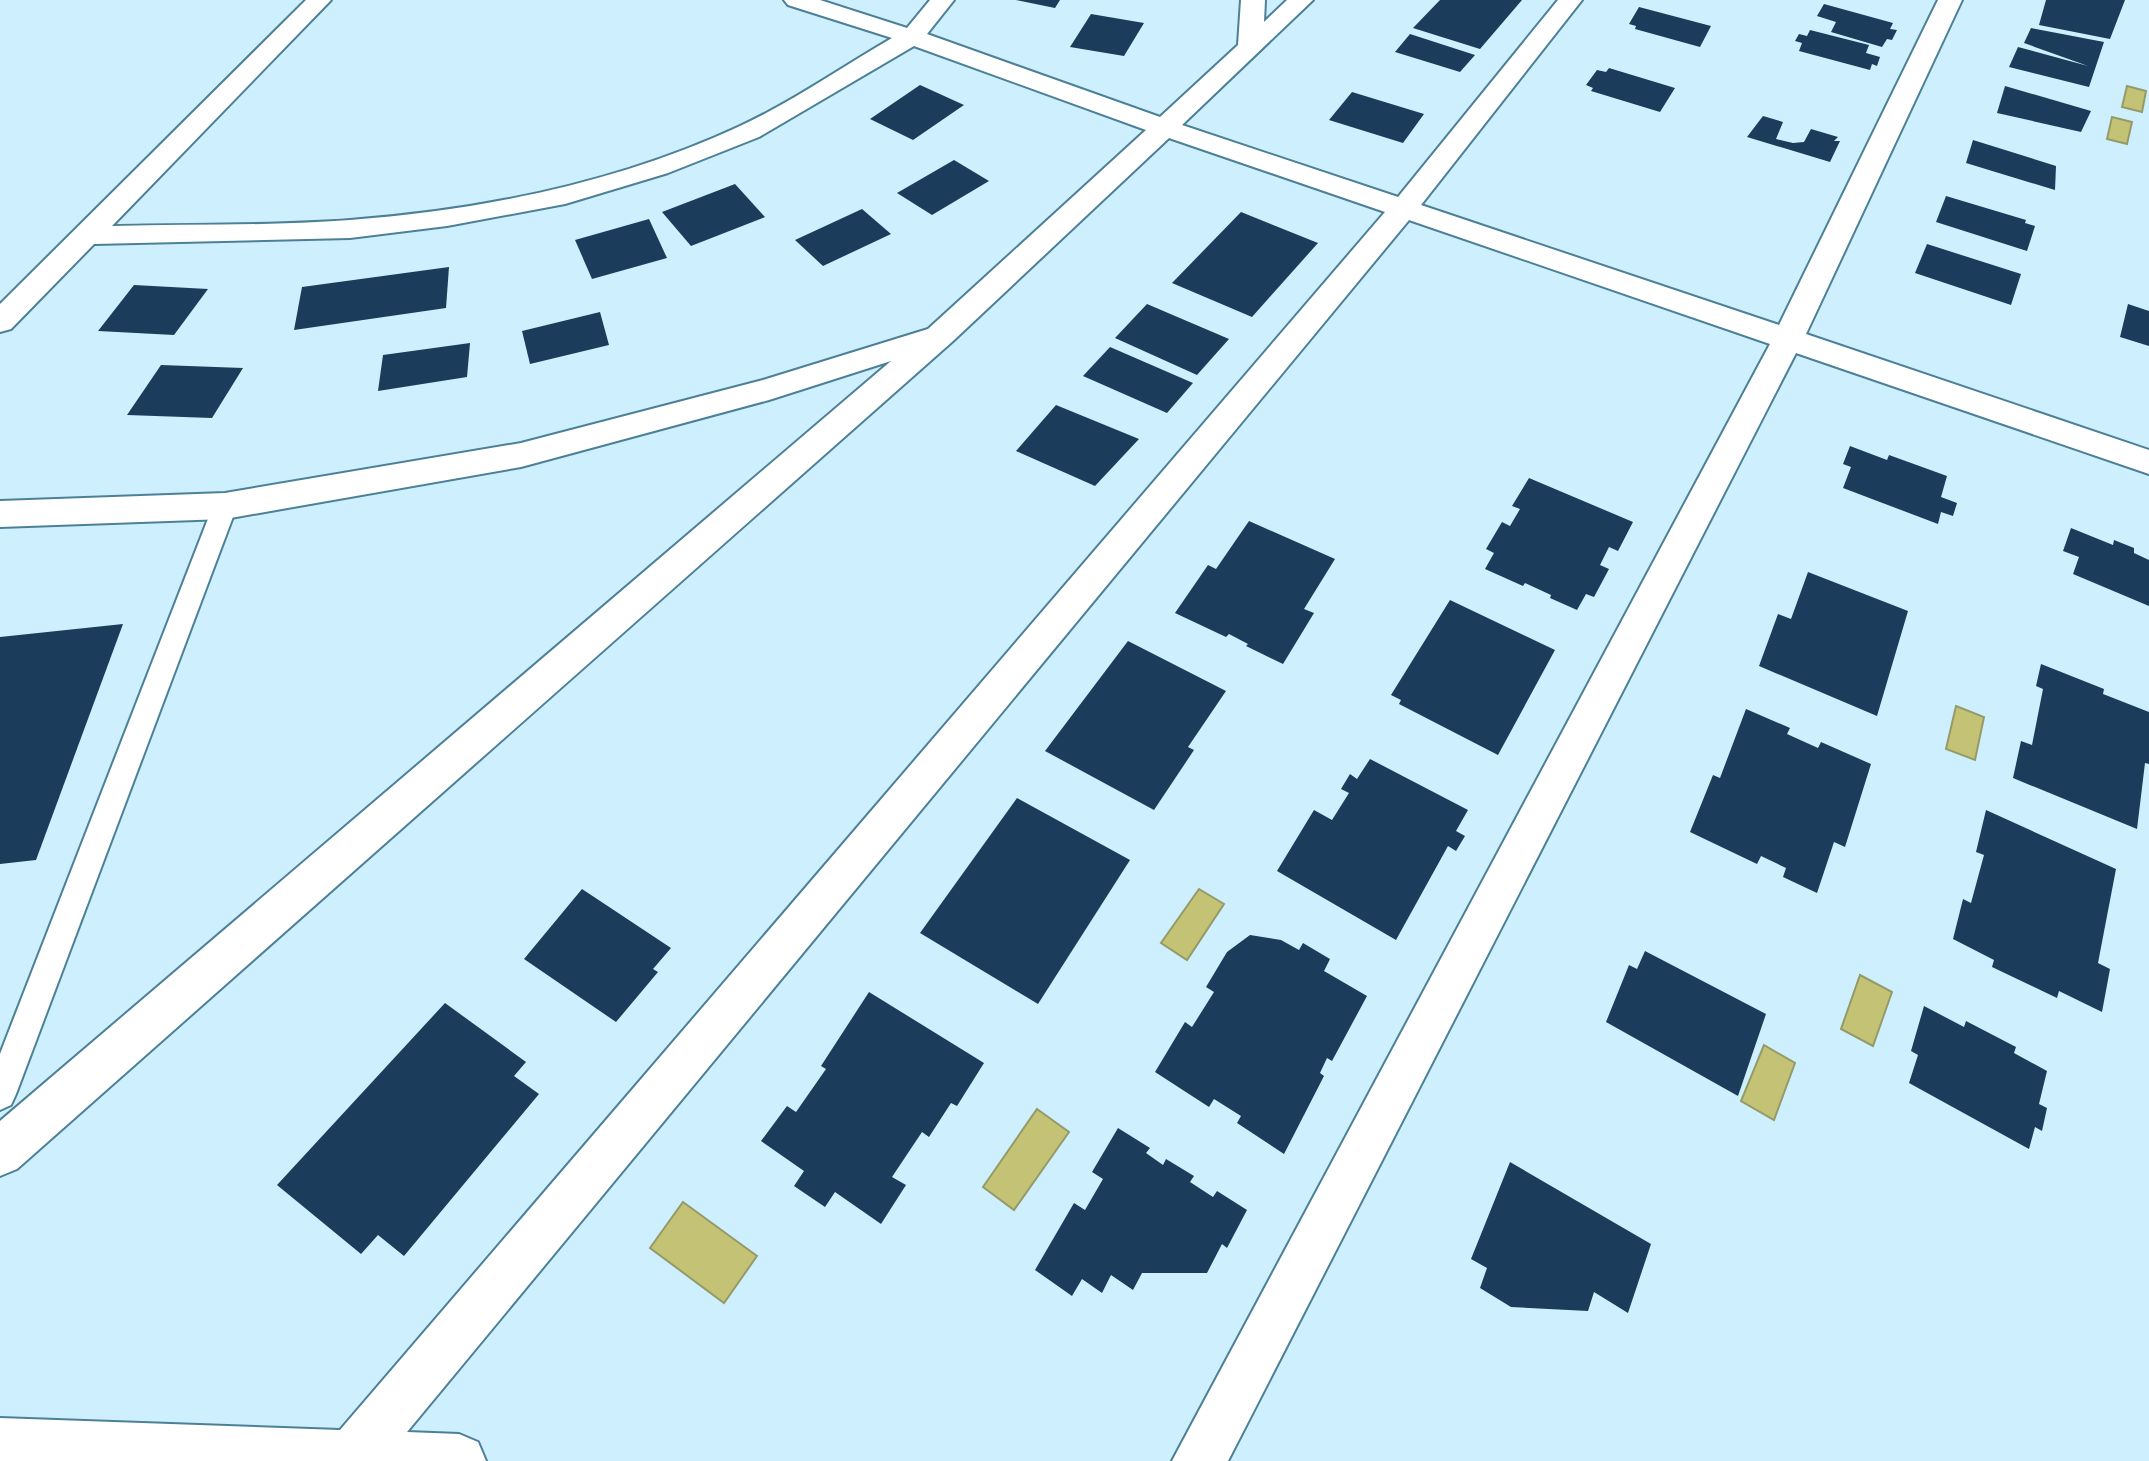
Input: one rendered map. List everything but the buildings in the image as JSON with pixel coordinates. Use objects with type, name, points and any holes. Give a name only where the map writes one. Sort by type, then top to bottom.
[{"type":"street","points":[[0,322],[319,0]]},
{"type":"street","points":[[796,0],[912,37],[1166,128],[2149,462]]},
{"type":"street","points":[[87,235],[349,229],[447,217],[565,196],[658,167],[750,131],[912,37],[942,0]]},
{"type":"street","points":[[1250,48],[1253,0]]},
{"type":"street","points":[[0,1152],[942,334],[1301,0]]},
{"type":"street","points":[[352,1457],[1403,209],[1570,0]]},
{"type":"street","points":[[1199,1461],[1788,339],[1950,0]]},
{"type":"street","points":[[0,514],[225,506],[520,455],[769,389],[942,334]]},
{"type":"street","points":[[0,1445],[459,1461]]},
{"type":"lane","points":[[0,1094],[225,506]]},
{"type":"shaded area","points":[[2127,86],[2146,91],[2142,112],[2122,107]]},
{"type":"shaded area","points":[[2112,117],[2132,122],[2127,144],[2107,139]]},
{"type":"shaded area","points":[[1956,706],[1984,717],[1975,760],[1946,749]]},
{"type":"shaded area","points":[[1199,889],[1224,904],[1187,960],[1161,943]]},
{"type":"shaded area","points":[[1860,975],[1892,992],[1873,1046],[1841,1029]]},
{"type":"shaded area","points":[[1764,1045],[1795,1063],[1774,1120],[1741,1101]]},
{"type":"shaded area","points":[[1037,1109],[1069,1132],[1014,1210],[983,1187]]},
{"type":"shaded area","points":[[683,1202],[757,1256],[724,1303],[650,1248]]}]
